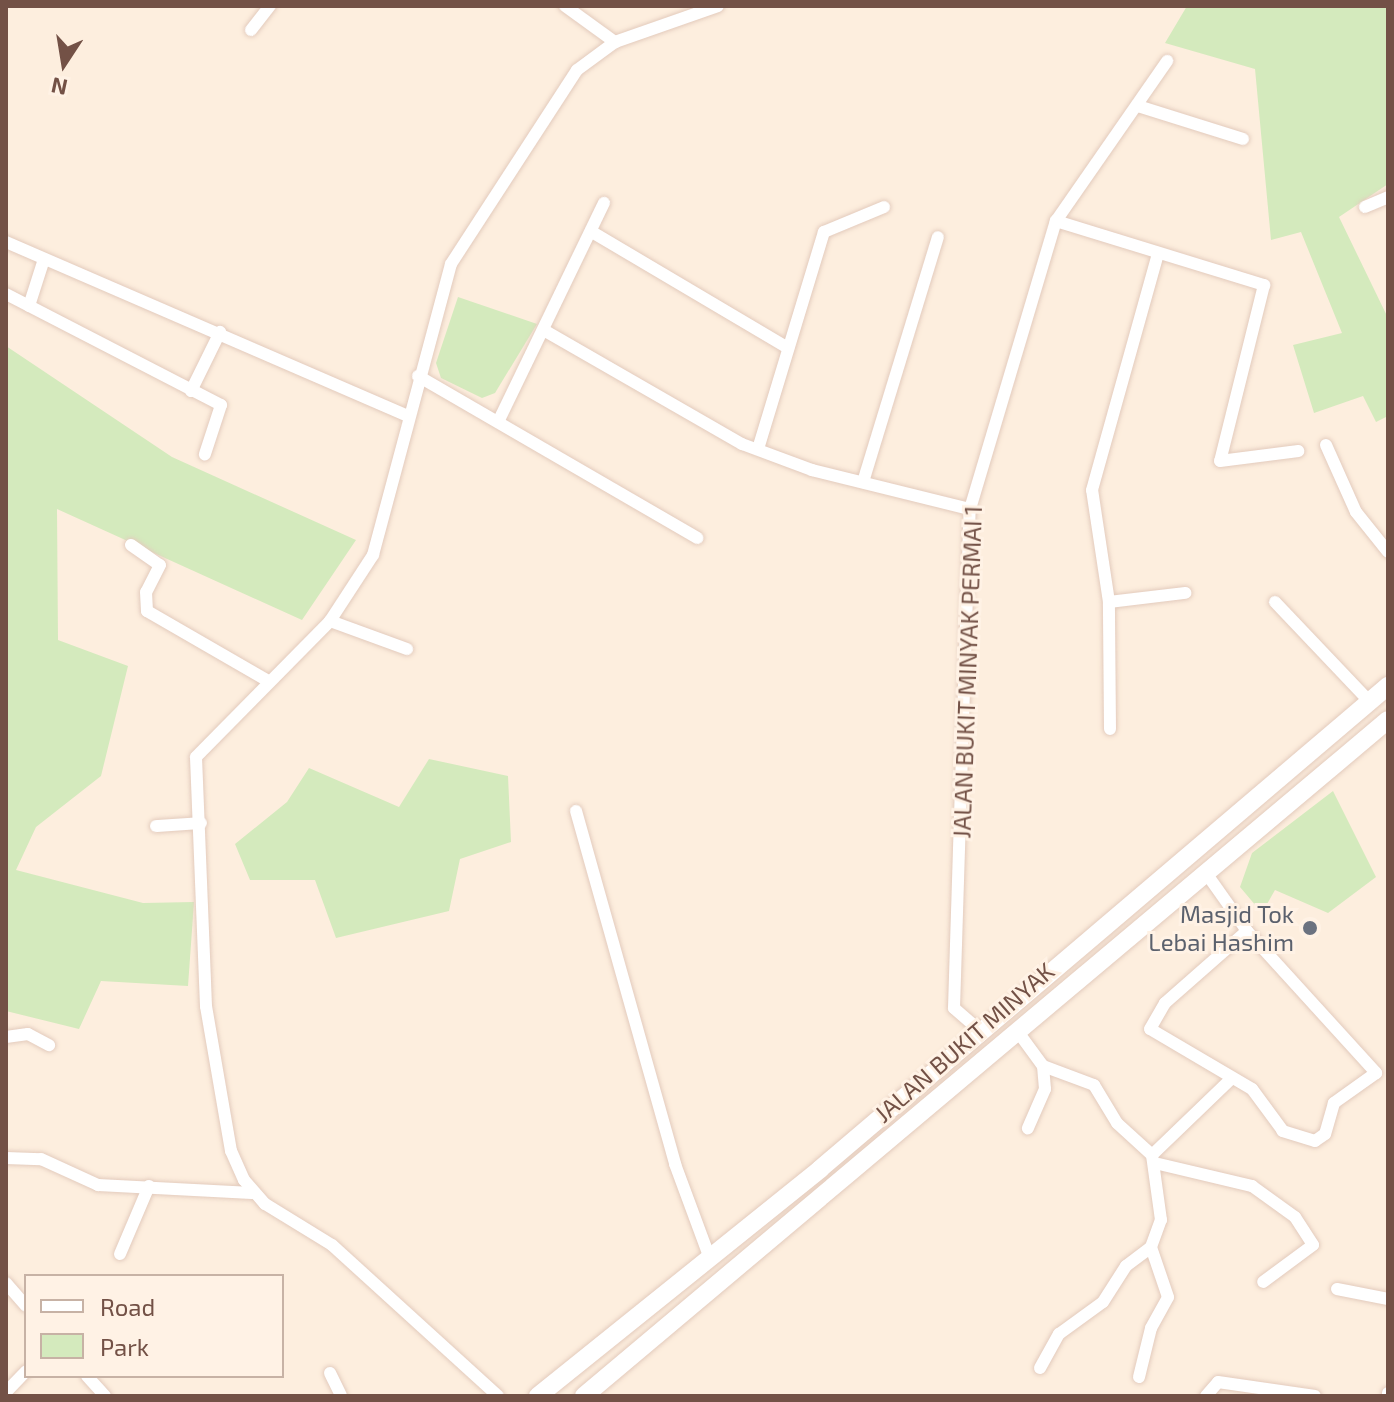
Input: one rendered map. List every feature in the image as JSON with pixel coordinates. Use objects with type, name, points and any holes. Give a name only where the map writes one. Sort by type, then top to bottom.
[{"type":"main road","name":"JALAN BUKIT MINYAK","points":[[538,1396],[1388,686]]},
{"type":"main road","points":[[1370,702],[1387,711],[1387,720]]},
{"type":"main road","name":"JALAN BUKIT MINYAK","points":[[584,1396],[1387,720]]},
{"type":"street","points":[[251,30],[270,6]]},
{"type":"street","points":[[565,6],[615,42]]},
{"type":"street","points":[[252,1193],[231,1151],[206,1006],[196,757],[330,621],[373,555],[406,415],[451,264],[577,70],[615,42],[718,6]]},
{"type":"street","name":"JALAN BUKIT MINYAK PERMAI 1","points":[[978,1029],[954,1008],[970,509],[1056,221],[1167,61]]},
{"type":"street","points":[[1138,106],[1243,139]]},
{"type":"street","points":[[1365,207],[1388,197]]},
{"type":"street","points":[[500,418],[547,332],[604,203]]},
{"type":"street","points":[[758,449],[824,232],[884,207]]},
{"type":"street","points":[[1056,221],[1264,285],[1220,461],[1298,451]]},
{"type":"street","points":[[592,232],[788,348]]},
{"type":"street","points":[[863,482],[938,237]]},
{"type":"street","points":[[6,242],[406,415]]},
{"type":"street","points":[[1110,729],[1109,602],[1092,490],[1158,253]]},
{"type":"street","points":[[29,306],[44,259]]},
{"type":"street","points":[[6,294],[191,391],[222,411],[205,454]]},
{"type":"street","points":[[191,391],[220,332]]},
{"type":"street","points":[[547,332],[758,449],[863,482],[970,509]]},
{"type":"street","points":[[418,376],[500,418],[698,538]]},
{"type":"street","points":[[1326,445],[1356,512],[1388,552]]},
{"type":"street","points":[[131,545],[160,565],[147,611],[268,681]]},
{"type":"street","points":[[1109,602],[1185,593]]},
{"type":"street","points":[[1275,602],[1370,702]]},
{"type":"street","points":[[330,621],[407,649]]},
{"type":"street","points":[[576,811],[675,1164],[709,1256]]},
{"type":"street","points":[[156,826],[201,823]]},
{"type":"street","points":[[1206,873],[1247,931],[1376,1073],[1334,1103],[1325,1134],[1315,1141],[1283,1131],[1252,1089],[1150,1029],[1173,995],[1247,931]]},
{"type":"street","points":[[1018,1032],[1043,1066],[1045,1089],[1028,1128]]},
{"type":"street","points":[[6,1037],[28,1034],[49,1045]]},
{"type":"street","points":[[1043,1066],[1094,1085],[1117,1123],[1155,1159],[1252,1186],[1295,1217],[1313,1245],[1263,1282]]},
{"type":"street","points":[[1040,1368],[1059,1334],[1103,1302],[1126,1266],[1151,1247],[1161,1220],[1155,1159],[1232,1078]]},
{"type":"street","points":[[6,1158],[41,1159],[98,1185],[252,1193],[332,1245],[498,1396]]},
{"type":"street","points":[[120,1254],[149,1186]]},
{"type":"street","points":[[1139,1377],[1168,1297],[1151,1247]]},
{"type":"street","points":[[6,1283],[24,1304]]},
{"type":"street","points":[[1337,1289],[1388,1299]]},
{"type":"street","points":[[6,1392],[24,1373]]},
{"type":"street","points":[[330,1373],[341,1396]]},
{"type":"street","points":[[89,1378],[105,1396]]},
{"type":"street","points":[[1206,1396],[1218,1382],[1315,1396]]},
{"type":"green space","points":[[1187,6],[1388,6],[1388,184],[1339,217],[1388,318],[1388,416],[1376,422],[1363,396],[1314,413],[1293,345],[1342,333],[1301,232],[1271,240],[1255,69],[1165,43]]},
{"type":"green space","points":[[458,297],[537,324],[495,393],[482,398],[441,378],[436,363]]},
{"type":"green space","points":[[6,346],[172,457],[356,540],[302,620],[57,509],[58,640],[128,666],[101,776],[36,827],[16,870],[143,903],[194,902],[188,986],[101,981],[79,1029],[6,1011]]},
{"type":"green space","points":[[429,759],[508,776],[511,842],[460,859],[449,911],[336,938],[315,880],[250,880],[235,844],[287,802],[309,768],[399,807]]},
{"type":"green space","points":[[1333,791],[1376,877],[1328,913],[1275,890],[1262,913],[1240,887],[1252,853]]},
{"type":"place","name":"Masjid Tok Lebai Hashim","points":[[1310,928]]}]
